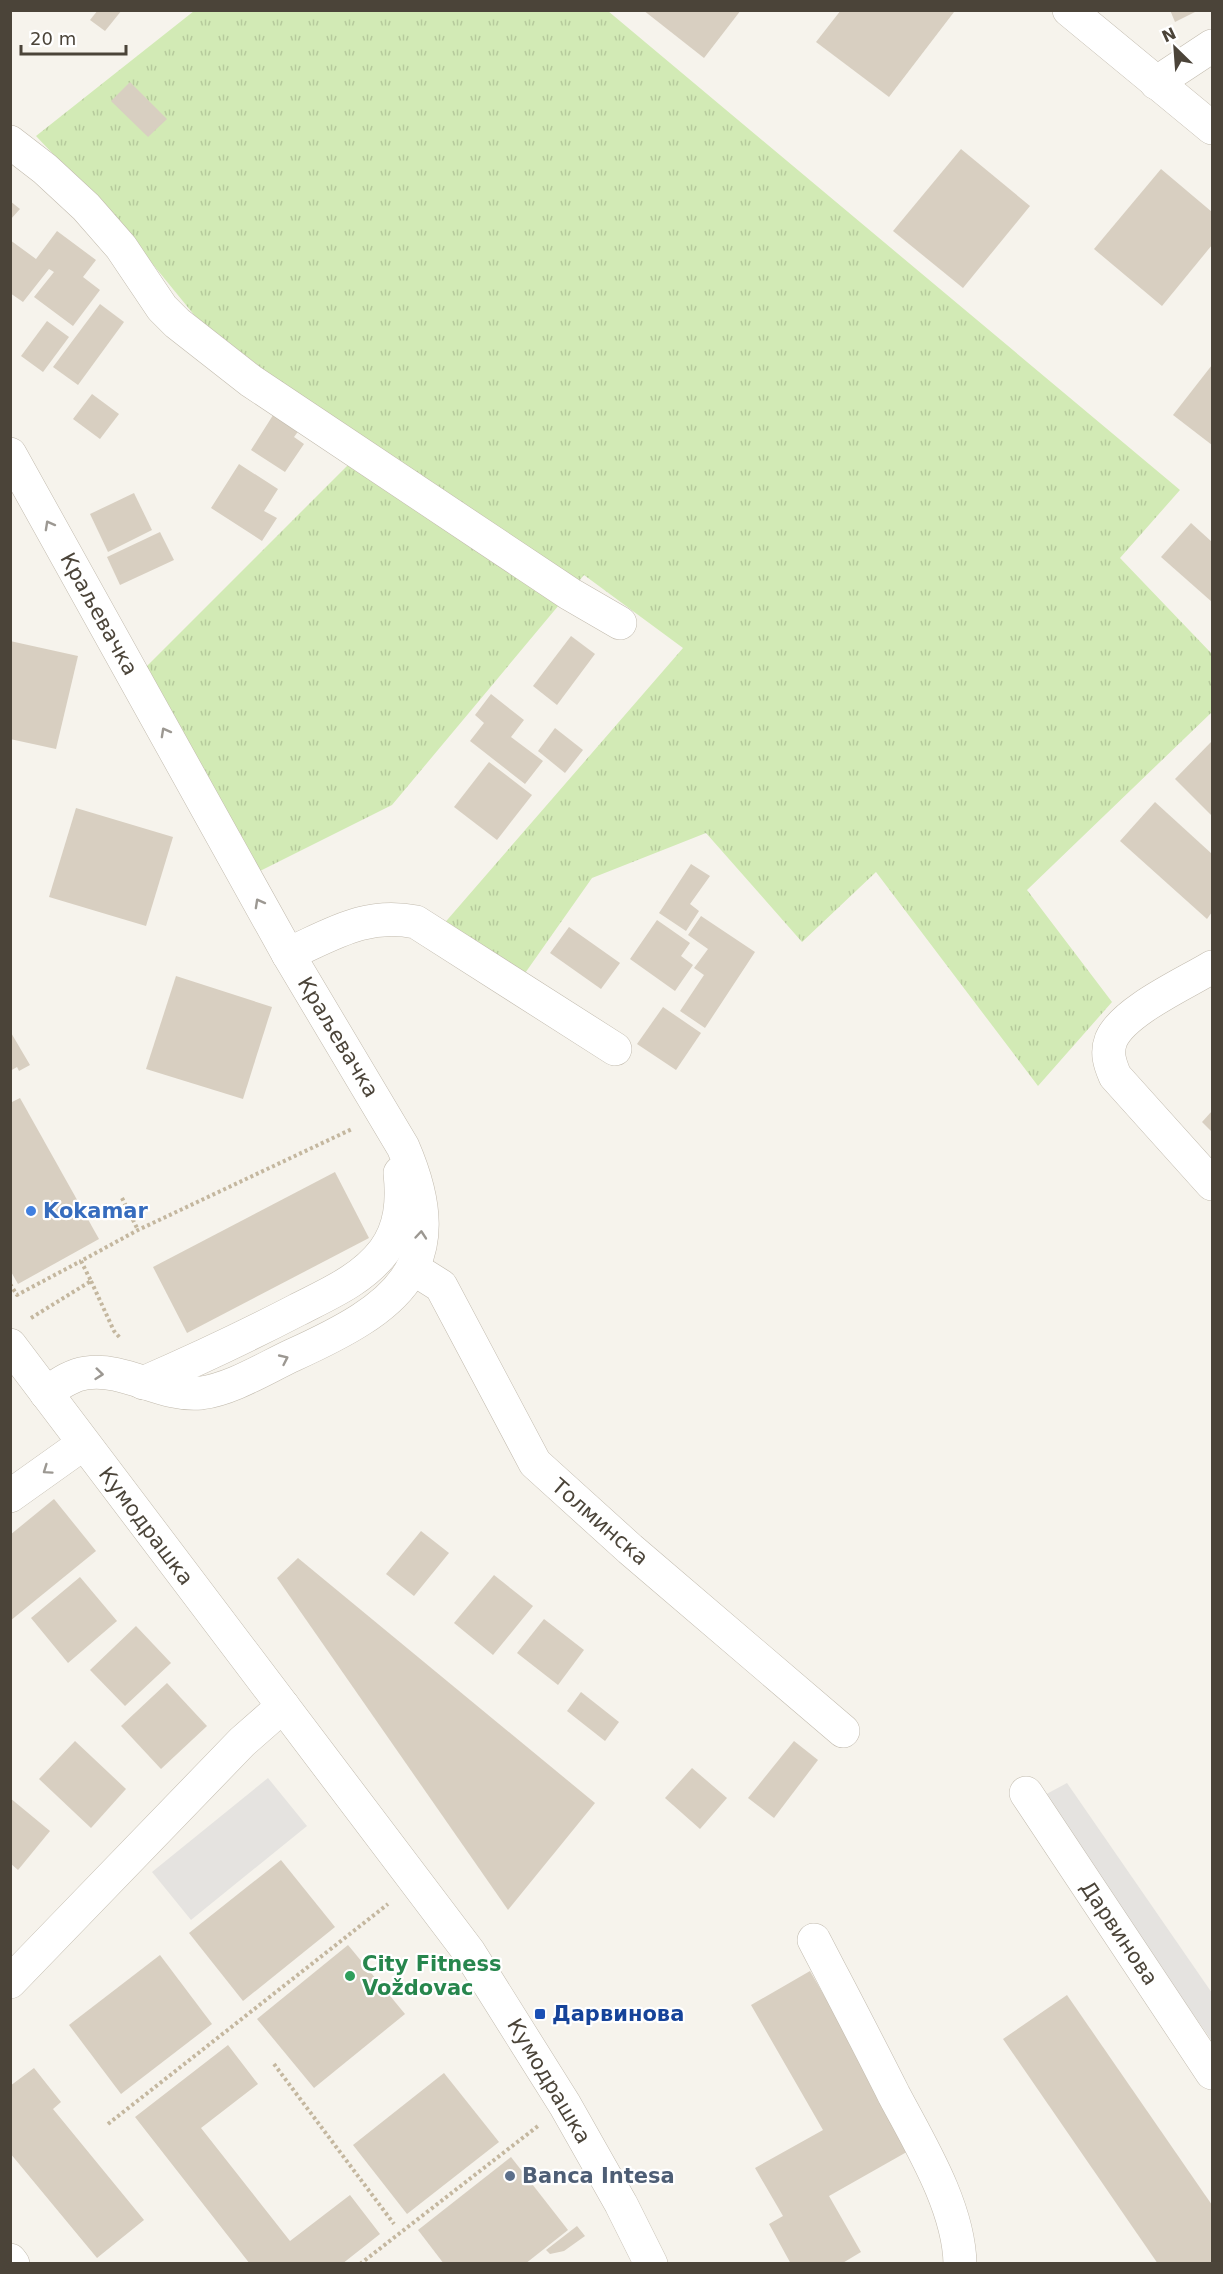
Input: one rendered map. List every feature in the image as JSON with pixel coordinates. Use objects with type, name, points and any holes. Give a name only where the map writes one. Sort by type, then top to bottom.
[{"type":"street","points":[[1069,10],[1212,128]]},
{"type":"street","points":[[1156,83],[1212,46]]},
{"type":"street","points":[[10,142],[45,169],[86,207],[121,247],[162,308],[186,330],[261,387],[570,594],[620,623]]},
{"type":"street","name":"Краљевачка","points":[[10,454],[288,954],[391,1127],[415,1175],[422,1206],[422,1241],[414,1269],[397,1292],[379,1309],[340,1333],[233,1382],[203,1392],[177,1394],[144,1383],[86,1373],[72,1377],[46,1393]]},
{"type":"street","points":[[288,954],[367,920],[392,917],[416,922],[615,1049]]},
{"type":"street","points":[[1212,967],[1136,1013],[1116,1031],[1109,1050],[1110,1064],[1115,1076],[1212,1184]]},
{"type":"street","points":[[144,1383],[245,1338],[337,1290],[375,1262],[394,1234],[400,1214],[391,1127]]},
{"type":"street","name":"Толминска","points":[[414,1269],[441,1286],[459,1316],[526,1451],[540,1469],[843,1731]]},
{"type":"street","name":"Кумодрашка","points":[[10,1345],[475,1961],[565,2105],[621,2204],[651,2264]]},
{"type":"street","points":[[10,1496],[83,1444]]},
{"type":"street","points":[[10,1982],[242,1742],[283,1706]]},
{"type":"street","name":"Дарвинова","points":[[1026,1793],[1212,2073]]},
{"type":"street","points":[[814,1940],[926,2155],[954,2223],[960,2245],[960,2264]]},
{"type":"path","points":[[10,1284],[17,1295],[138,1230],[391,1127]]},
{"type":"path","points":[[122,1198],[138,1230]]},
{"type":"path","points":[[81,1261],[114,1331],[129,1347]]},
{"type":"path","points":[[30,1318],[91,1281]]},
{"type":"path","points":[[108,2124],[415,1883]]},
{"type":"path","points":[[274,2064],[394,2224]]},
{"type":"path","points":[[360,2264],[565,2105]]},
{"type":"green space","points":[[194,11],[608,11],[1180,490],[1120,558],[1212,654],[1212,712],[1027,890],[1112,1002],[1038,1086],[876,872],[802,942],[706,833],[592,878],[516,986],[435,934],[683,648],[584,575],[392,805],[246,878],[135,678],[370,443],[269,374],[195,316],[124,229],[36,136]]},
{"type":"shaded area","points":[[268,1778],[307,1826],[191,1920],[152,1872]]},
{"type":"shaded area","points":[[1067,1783],[1212,1993],[1212,2041],[1041,1797]]},
{"type":"building","points":[[98,10],[122,10],[105,31],[90,20]]},
{"type":"building","points":[[643,10],[741,10],[704,58]]},
{"type":"building","points":[[841,10],[952,10],[954,12],[889,97],[816,42]]},
{"type":"building","points":[[1170,10],[1199,10],[1175,22]]},
{"type":"building","points":[[130,82],[167,119],[148,137],[111,101]]},
{"type":"building","points":[[961,149],[1030,206],[963,288],[893,231]]},
{"type":"building","points":[[1161,169],[1212,212],[1212,245],[1162,306],[1094,249]]},
{"type":"building","points":[[10,201],[20,209],[10,220]]},
{"type":"building","points":[[57,231],[96,260],[83,277],[100,290],[73,326],[34,297],[54,272],[49,269],[23,302],[10,293],[10,240],[36,259]]},
{"type":"building","points":[[100,304],[124,322],[78,385],[53,367]]},
{"type":"building","points":[[47,321],[69,337],[43,372],[21,356]]},
{"type":"building","points":[[1212,365],[1212,445],[1173,415]]},
{"type":"building","points":[[92,394],[119,414],[100,439],[73,419]]},
{"type":"building","points":[[275,412],[300,429],[294,437],[304,444],[285,472],[251,450]]},
{"type":"building","points":[[239,464],[278,489],[264,511],[277,518],[262,541],[211,508]]},
{"type":"building","points":[[134,493],[152,530],[108,552],[90,514]]},
{"type":"building","points":[[1191,523],[1212,542],[1212,602],[1161,557]]},
{"type":"building","points":[[160,532],[174,560],[120,585],[107,557]]},
{"type":"building","points":[[571,636],[595,654],[557,705],[533,686]]},
{"type":"building","points":[[10,641],[78,656],[56,749],[10,739]]},
{"type":"building","points":[[491,694],[524,720],[511,737],[543,761],[525,784],[470,741],[484,723],[475,715]]},
{"type":"building","points":[[555,728],[583,750],[565,773],[538,751]]},
{"type":"building","points":[[1212,741],[1212,816],[1175,779]]},
{"type":"building","points":[[489,762],[532,795],[497,840],[454,807]]},
{"type":"building","points":[[1155,802],[1212,854],[1212,912],[1207,919],[1120,841]]},
{"type":"building","points":[[76,808],[173,837],[146,926],[49,897]]},
{"type":"building","points":[[691,864],[710,876],[690,904],[699,911],[686,931],[659,913]]},
{"type":"building","points":[[701,916],[755,952],[705,1028],[680,1011],[704,975],[694,968],[708,949],[688,935]]},
{"type":"building","points":[[657,920],[690,943],[681,956],[693,965],[675,991],[630,959]]},
{"type":"building","points":[[569,927],[620,963],[601,989],[550,953]]},
{"type":"building","points":[[176,976],[272,1007],[243,1099],[146,1069]]},
{"type":"building","points":[[663,1007],[701,1033],[676,1070],[637,1044]]},
{"type":"building","points":[[10,1031],[30,1065],[19,1071],[17,1067],[10,1071]]},
{"type":"building","points":[[20,1098],[99,1239],[18,1284],[10,1270],[10,1103]]},
{"type":"building","points":[[1212,1111],[1212,1132],[1202,1122]]},
{"type":"building","points":[[335,1172],[369,1238],[187,1333],[153,1267]]},
{"type":"building","points":[[54,1499],[96,1551],[10,1621],[10,1535]]},
{"type":"building","points":[[421,1531],[449,1553],[414,1596],[386,1574]]},
{"type":"building","points":[[298,1558],[595,1803],[508,1910],[277,1578]]},
{"type":"building","points":[[494,1575],[533,1606],[493,1655],[454,1623]]},
{"type":"building","points":[[80,1577],[117,1621],[68,1663],[31,1618]]},
{"type":"building","points":[[544,1619],[584,1650],[558,1685],[517,1653]]},
{"type":"building","points":[[136,1626],[171,1663],[125,1706],[90,1670]]},
{"type":"building","points":[[167,1683],[207,1726],[161,1769],[121,1726]]},
{"type":"building","points":[[581,1692],[619,1722],[605,1741],[567,1711]]},
{"type":"building","points":[[75,1741],[126,1789],[91,1828],[39,1779]]},
{"type":"building","points":[[794,1741],[818,1760],[774,1818],[748,1798]]},
{"type":"building","points":[[692,1768],[727,1798],[700,1829],[665,1798]]},
{"type":"building","points":[[10,1798],[50,1831],[18,1870],[10,1863]]},
{"type":"building","points":[[281,1860],[335,1927],[243,2001],[189,1933]]},
{"type":"building","points":[[348,1945],[405,2014],[314,2088],[257,2019]]},
{"type":"building","points":[[160,1955],[212,2024],[121,2094],[69,2025]]},
{"type":"building","points":[[810,1971],[912,2149],[829,2196],[861,2252],[841,2264],[791,2264],[769,2224],[783,2216],[755,2168],[823,2130],[751,2005]]},
{"type":"building","points":[[1067,1995],[1212,2205],[1212,2264],[1158,2264],[1003,2039]]},
{"type":"building","points":[[228,2045],[258,2084],[201,2128],[290,2241],[350,2195],[380,2234],[342,2264],[250,2264],[135,2117]]},
{"type":"building","points":[[34,2068],[61,2102],[53,2109],[144,2220],[97,2258],[10,2153],[10,2086]]},
{"type":"building","points":[[444,2073],[499,2142],[407,2214],[353,2145]]},
{"type":"building","points":[[511,2157],[568,2230],[525,2264],[444,2264],[418,2230]]},
{"type":"building","points":[[577,2226],[585,2236],[564,2251],[550,2254],[546,2250]]},
{"type":"place","name":"Kokamar","points":[[31,1211]]},
{"type":"place","name":"City Fitness Voždovac","points":[[350,1976]]},
{"type":"place","name":"Дарвинова","points":[[540,2014]]},
{"type":"place","name":"Banca Intesa","points":[[510,2176]]}]
